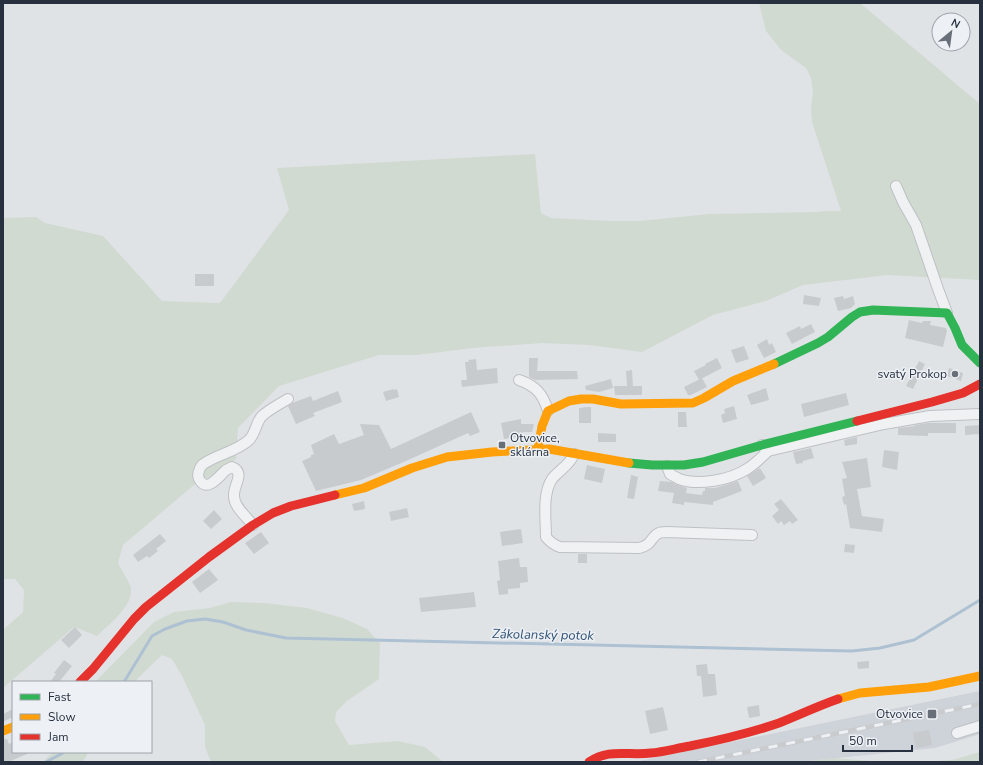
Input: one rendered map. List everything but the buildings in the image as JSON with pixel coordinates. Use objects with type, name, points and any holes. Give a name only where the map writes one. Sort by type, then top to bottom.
[{"type":"main road","points":[[538,449],[542,426],[548,411],[574,399],[592,398],[612,403],[693,403],[733,381],[818,343],[860,312],[873,310],[947,313],[962,345],[980,363]]},
{"type":"main road","points":[[81,681],[93,669],[146,606],[253,525],[273,513],[291,506],[364,488],[412,468],[447,457],[492,452],[549,449],[652,466],[684,465],[703,462],[765,448],[932,402],[963,392],[980,384]]},
{"type":"main road","points":[[589,762],[600,755],[609,753],[654,753],[740,735],[767,727],[819,706],[860,693],[928,687],[980,676]]},
{"type":"street","points":[[896,186],[916,225],[947,313]]},
{"type":"street","points":[[519,380],[531,385],[539,392],[548,411]]},
{"type":"street","points":[[253,525],[235,504],[234,491],[239,473],[237,470],[232,468],[227,470],[214,482],[209,484],[205,484],[199,479],[199,470],[211,460],[248,441],[254,434],[261,416],[288,399]]},
{"type":"street","points":[[667,466],[670,474],[679,479],[710,481],[737,474],[748,469],[765,448],[930,416],[980,414]]},
{"type":"street","points":[[574,454],[573,459],[551,480],[547,491],[546,537],[555,545],[560,547],[639,548],[645,547],[649,544],[660,532],[752,536]]},
{"type":"street","points":[[957,733],[980,726]]},
{"type":"shaded area","points":[[759,3],[860,3],[980,104],[980,280],[888,275],[803,285],[766,301],[713,315],[642,352],[589,345],[543,343],[473,348],[417,355],[379,355],[279,386],[238,428],[236,459],[194,485],[123,545],[118,563],[131,588],[131,595],[128,602],[114,621],[97,636],[74,627],[3,688],[3,630],[23,612],[24,590],[15,579],[3,579],[3,218],[36,217],[45,223],[103,236],[162,301],[220,303],[289,210],[277,168],[535,154],[541,213],[551,218],[639,221],[709,214],[841,211],[812,122],[811,108],[813,92],[811,78],[806,68],[781,50],[766,31]]},
{"type":"shaded area","points":[[231,602],[264,603],[307,608],[343,618],[367,629],[380,643],[379,679],[347,701],[336,712],[335,721],[349,745],[398,741],[425,747],[443,762],[211,762],[205,747],[205,725],[182,676],[172,659],[162,655],[136,681],[96,681],[154,622],[174,612],[210,608]]},
{"type":"shaded area","points":[[980,691],[980,734],[935,748],[799,762],[634,762]]},
{"type":"shaded area","points":[[980,752],[980,762],[919,762],[952,760]]},
{"type":"shaded area","points":[[52,753],[88,753],[82,762],[43,762]]},
{"type":"shaded area","points":[[834,758],[883,762],[799,762]]},
{"type":"waterway","name":"Zákolanský potok","points":[[125,681],[152,636],[165,629],[187,621],[205,619],[223,622],[246,630],[286,638],[852,651],[880,648],[914,640],[980,600]]},
{"type":"waterway","name":"Zákolanský potok","points":[[46,762],[62,753]]},
{"type":"railway","points":[[698,762],[980,704]]},
{"type":"traffic: fast","points":[[774,364],[828,337],[860,312],[873,310],[947,313],[962,345],[980,363]]},
{"type":"traffic: fast","points":[[629,463],[684,465],[703,462],[762,445],[857,421]]},
{"type":"traffic: slow","points":[[538,449],[542,426],[548,411],[569,401],[593,399],[621,404],[693,403],[733,381],[774,364]]},
{"type":"traffic: slow","points":[[335,495],[364,488],[412,468],[447,457],[492,452],[549,449],[629,463]]},
{"type":"traffic: slow","points":[[838,699],[860,693],[929,687],[980,676]]},
{"type":"traffic: slow","points":[[3,731],[12,727]]},
{"type":"traffic: jam","points":[[857,421],[963,393],[980,384]]},
{"type":"traffic: jam","points":[[81,681],[146,607],[209,557],[253,525],[273,513],[291,506],[335,495]]},
{"type":"traffic: jam","points":[[589,762],[604,755],[619,753],[643,754],[701,744],[735,736],[779,723],[838,699]]},
{"type":"place","name":"svatý Prokop","points":[[955,374]]},
{"type":"place","name":"Otvovice, sklárna","points":[[502,445]]},
{"type":"place","name":"Otvovice","points":[[932,714]]}]
